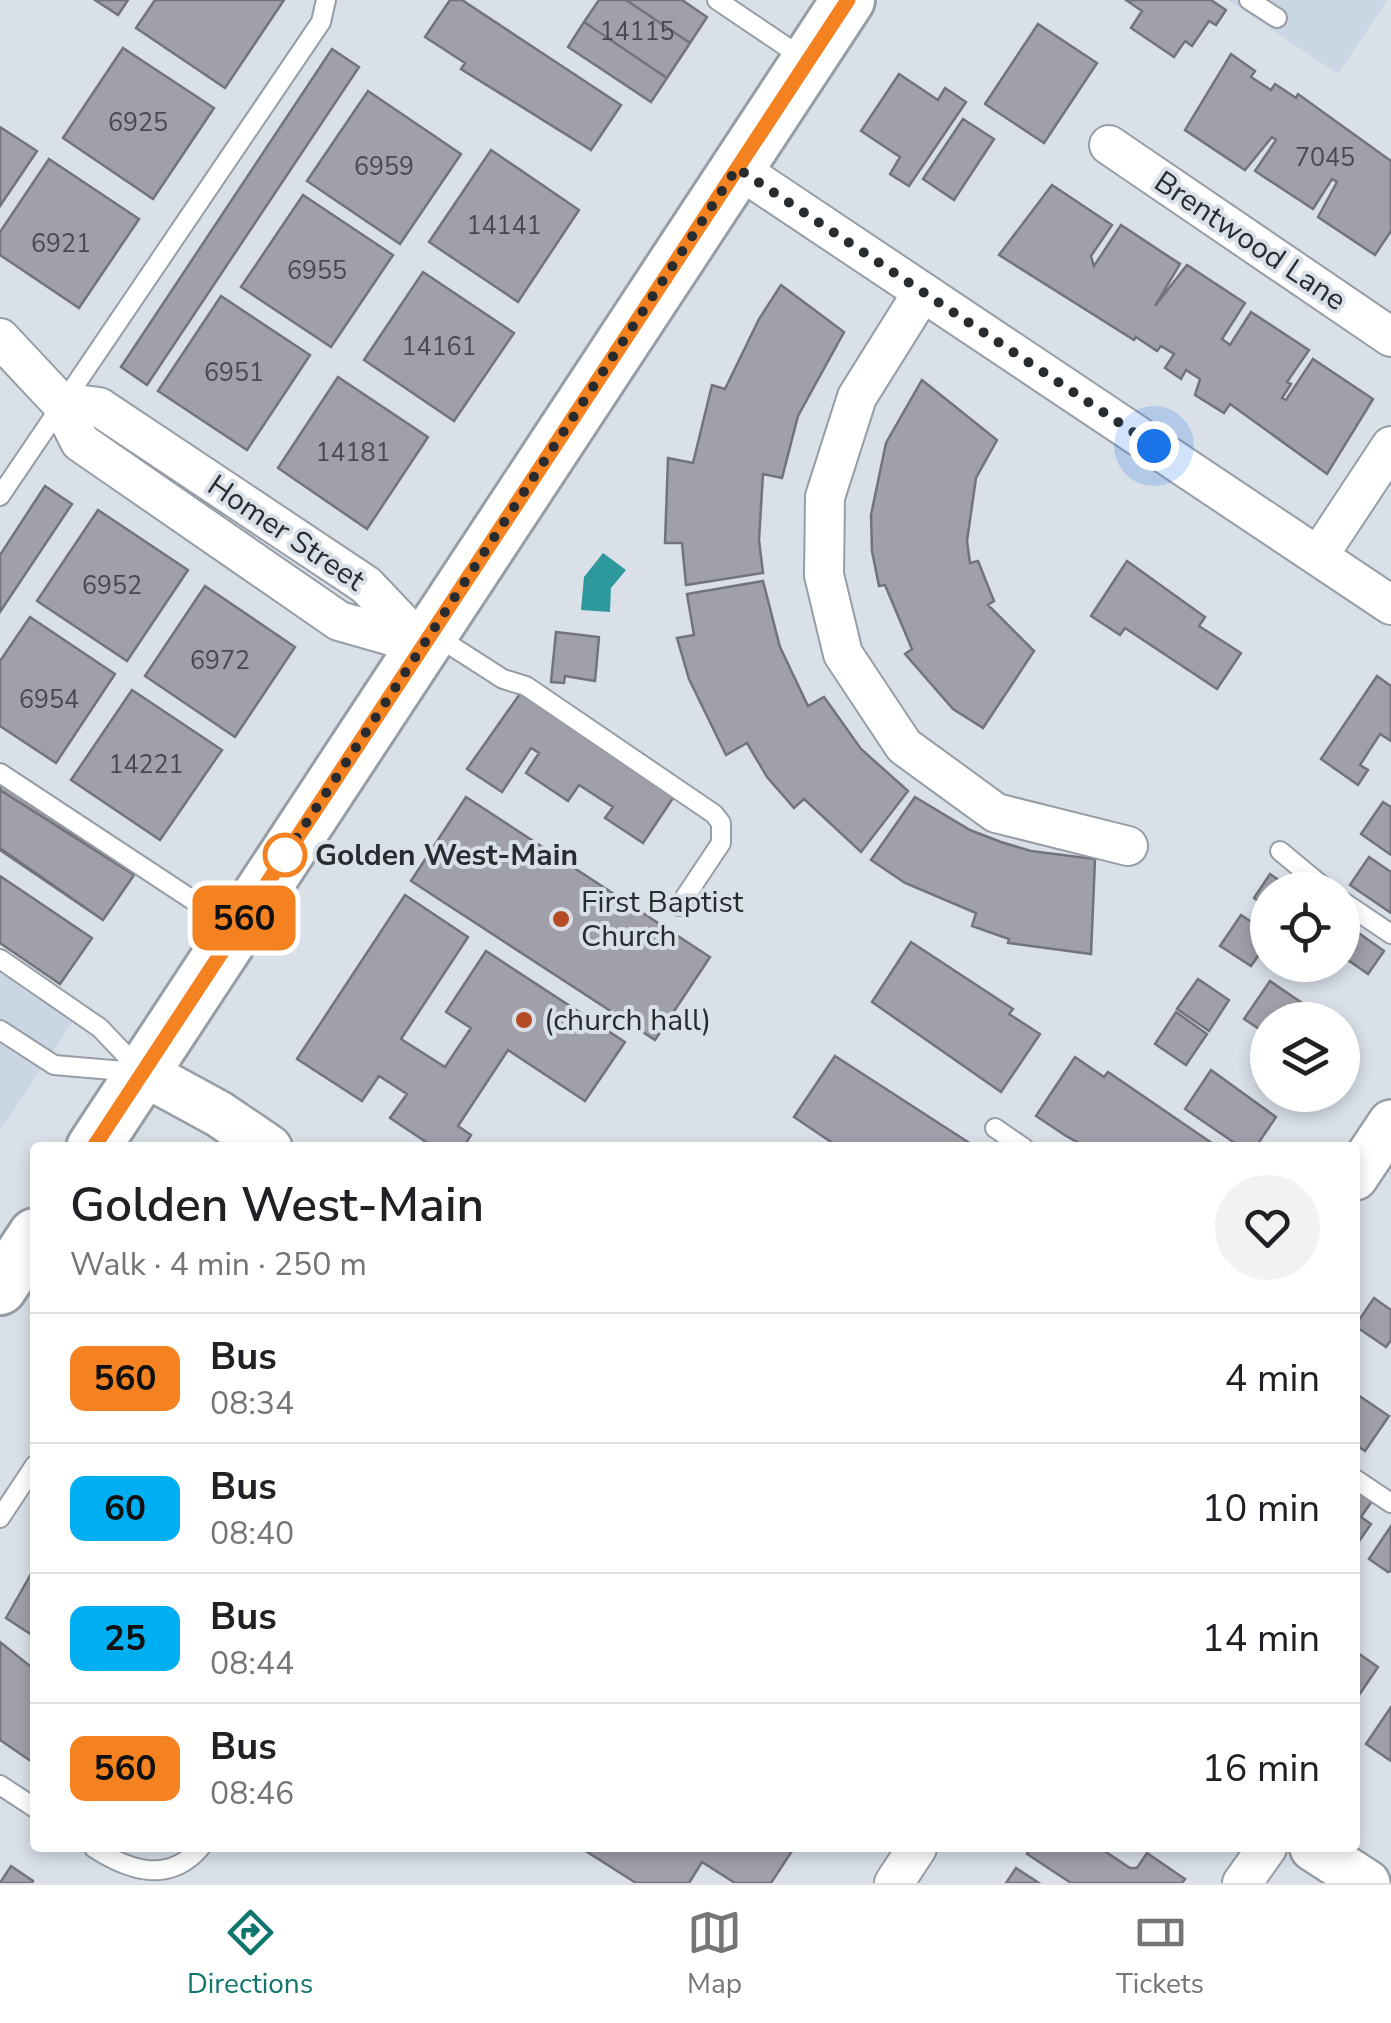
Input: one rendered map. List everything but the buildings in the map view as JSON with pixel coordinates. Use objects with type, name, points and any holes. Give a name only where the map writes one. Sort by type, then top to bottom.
[{"type":"main road","points":[[97,1142],[848,0]]},
{"type":"main road","points":[[0,1288],[30,1243]]},
{"type":"street","name":"Brentwood Lane","points":[[1109,145],[1391,337]]},
{"type":"street","points":[[737,168],[1391,605]]},
{"type":"street","points":[[922,292],[857,397],[825,497],[824,575],[843,654],[904,746],[996,813],[1128,846]]},
{"type":"street","points":[[0,338],[60,402]]},
{"type":"street","name":"Homer Street","points":[[60,402],[98,406],[366,585],[427,639]]},
{"type":"street","points":[[1319,554],[1391,446]]},
{"type":"street","points":[[142,1072],[219,1114],[260,1142]]},
{"type":"street","points":[[1360,1170],[1391,1123]]},
{"type":"street","points":[[894,1883],[915,1852]]},
{"type":"street","points":[[1242,1883],[1264,1852]]},
{"type":"street","points":[[1319,1852],[1367,1883]]},
{"type":"lane","points":[[3,492],[60,402],[321,22],[326,0]]},
{"type":"lane","points":[[717,0],[807,62]]},
{"type":"lane","points":[[1249,0],[1277,18]]},
{"type":"lane","points":[[427,639],[503,679],[526,686],[714,814],[721,823],[721,842],[679,906]]},
{"type":"lane","points":[[0,772],[236,929]]},
{"type":"lane","points":[[1280,851],[1305,872]]},
{"type":"lane","points":[[1360,913],[1391,934]]},
{"type":"lane","points":[[0,959],[100,1028],[142,1072]]},
{"type":"lane","points":[[0,1030],[54,1065],[142,1072]]},
{"type":"lane","points":[[995,1128],[1015,1142]]},
{"type":"lane","points":[[0,1518],[30,1472]]},
{"type":"lane","points":[[1360,1482],[1391,1503]]},
{"type":"lane","points":[[0,1785],[30,1805]]},
{"type":"lane","points":[[100,1852],[133,1873],[149,1878],[180,1870],[196,1852]]},
{"type":"shaded area","points":[[1228,0],[1387,0],[1338,74]]},
{"type":"shaded area","points":[[0,971],[74,1020],[0,1131]]},
{"type":"water","points":[[603,553],[626,570],[611,588],[610,612],[581,610],[584,577]]},
{"type":"bus line","name":"560","points":[[97,1142],[848,0]]},
{"type":"place","name":"Golden West-Main","points":[[285,855]]},
{"type":"place","name":"First Baptist Church","points":[[561,919]]},
{"type":"place","name":"(church hall)","points":[[524,1020]]},
{"type":"route","points":[[285,855],[276,869],[737,168],[1154,446]]}]
